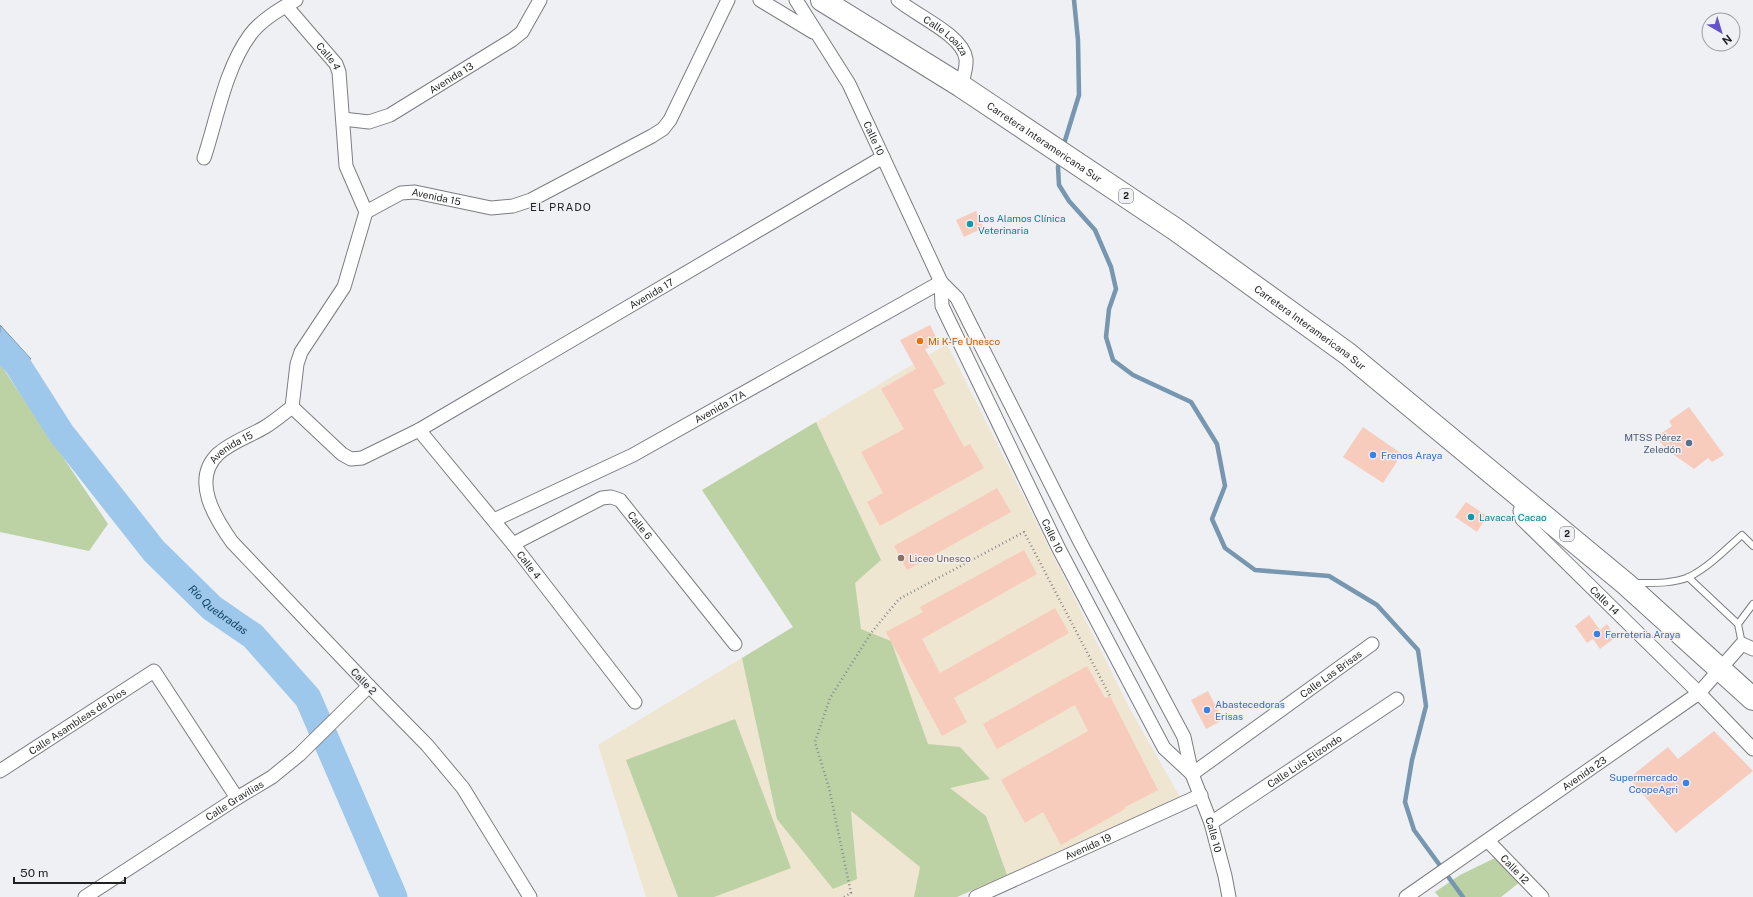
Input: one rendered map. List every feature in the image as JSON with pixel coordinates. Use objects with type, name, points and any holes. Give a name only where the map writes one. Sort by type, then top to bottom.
[{"type":"highway","name":"Carretera Interamericana Sur","points":[[826,2],[961,86],[1175,229],[1348,354],[1626,584],[1753,699]]},
{"type":"street","name":"Avenida 13","points":[[343,119],[369,122],[390,115],[512,40],[522,32],[540,0]]},
{"type":"street","name":"Avenida 15","points":[[366,212],[401,193],[415,192],[491,208],[513,206],[531,200],[652,136],[663,129],[670,120],[728,0]]},
{"type":"street","points":[[760,0],[815,33]]},
{"type":"street","name":"Calle 10","points":[[796,0],[815,33],[849,84],[941,282],[957,298],[1079,540],[1184,737],[1192,774],[1211,823],[1226,876],[1229,897]]},
{"type":"street","name":"Calle Loaiza","points":[[898,0],[960,45],[966,58],[966,67],[961,86]]},
{"type":"street","name":"Calle 4","points":[[291,3],[336,64],[340,72],[346,166],[366,212]]},
{"type":"street","points":[[204,158],[235,59],[251,34],[270,17],[291,3]]},
{"type":"street","name":"Avenida 17","points":[[292,406],[342,454],[351,459],[362,458],[419,430],[883,157]]},
{"type":"street","points":[[292,406],[297,364],[301,352],[344,287],[366,212]]},
{"type":"street","name":"Calle 10","points":[[941,282],[942,306],[1059,549],[1164,748],[1192,774]]},
{"type":"street","name":"Avenida 17A","points":[[494,520],[633,454],[941,282]]},
{"type":"street","name":"Avenida 15","points":[[207,467],[217,454],[265,427],[292,406]]},
{"type":"street","name":"Calle 4","points":[[419,430],[494,520],[635,702]]},
{"type":"street","name":"Calle 2","points":[[207,467],[206,485],[209,504],[219,524],[232,542],[427,745],[463,788],[530,897]]},
{"type":"street","name":"Calle 6","points":[[513,544],[602,498],[616,498],[620,500],[735,644]]},
{"type":"street","name":"Calle 14","points":[[1524,500],[1520,511],[1522,520],[1699,693],[1753,749]]},
{"type":"street","name":"Calle Las Brisas","points":[[1192,774],[1372,644]]},
{"type":"street","name":"Avenida 23","points":[[1406,897],[1699,693],[1721,669],[1747,647]]},
{"type":"street","name":"Calle Asambleas de Dios","points":[[0,771],[154,671],[237,798]]},
{"type":"street","name":"Calle Gravilias","points":[[85,897],[237,798],[272,777],[299,754],[369,686]]},
{"type":"street","name":"Calle Luis Elizondo","points":[[1211,823],[1397,699]]},
{"type":"street","name":"Avenida 19","points":[[976,897],[1201,795]]},
{"type":"street","name":"Calle 12","points":[[1488,840],[1542,897]]},
{"type":"lane","points":[[1626,584],[1661,583],[1688,577],[1708,564],[1742,535],[1753,546]]},
{"type":"lane","points":[[1688,577],[1738,624],[1747,647]]},
{"type":"lane","points":[[1738,624],[1753,604]]},
{"type":"path","points":[[844,897],[851,893],[828,788],[815,742],[830,698],[871,633],[899,598],[1024,532],[1110,696]]},
{"type":"shaded area","name":"Liceo Unesco","points":[[947,344],[1130,709],[1180,797],[957,897],[646,897],[598,745],[793,627],[702,490]]},
{"type":"green space","points":[[0,364],[108,524],[89,551],[0,532]]},
{"type":"green space","points":[[816,422],[881,560],[855,583],[861,629],[891,641],[928,744],[960,747],[990,779],[950,788],[986,816],[1007,875],[957,897],[914,897],[920,867],[851,811],[857,879],[833,889],[777,819],[742,658],[793,627],[702,490]]},
{"type":"green space","points":[[735,719],[791,868],[714,897],[678,897],[626,760]]},
{"type":"green space","points":[[1495,858],[1520,882],[1501,897],[1439,897],[1435,892],[1460,875]]},
{"type":"water","points":[[0,325],[31,359],[3,367],[0,364]]},
{"type":"building","name":"Los Alamos Clínica Veterinaria","points":[[976,211],[983,228],[964,237],[956,220]]},
{"type":"building","points":[[930,325],[939,343],[925,349],[945,384],[933,390],[964,447],[970,444],[984,468],[880,526],[867,502],[883,493],[861,452],[904,429],[881,389],[916,369],[900,340]]},
{"type":"building","name":"MTSS Pérez Zeledón","points":[[1689,407],[1724,455],[1712,462],[1708,458],[1694,469],[1667,450],[1656,437],[1672,426],[1669,421]]},
{"type":"building","name":"Frenos Araya","points":[[1363,427],[1402,454],[1383,483],[1343,457]]},
{"type":"building","points":[[997,488],[1011,512],[907,570],[894,546]]},
{"type":"building","name":"Lavacar Cacao","points":[[1466,502],[1487,516],[1477,532],[1455,517]]},
{"type":"building","points":[[1024,550],[1037,574],[922,639],[940,673],[1055,608],[1069,633],[954,698],[967,722],[942,736],[886,632],[923,612],[920,607]]},
{"type":"building","name":"Ferreteria Araya","points":[[1589,615],[1600,630],[1607,624],[1616,637],[1600,649],[1593,639],[1587,643],[1575,626]]},
{"type":"building","points":[[1087,666],[1105,698],[1110,696],[1158,790],[1125,807],[1125,809],[1061,845],[1043,812],[1025,823],[1001,780],[1088,731],[1075,705],[997,749],[983,724]]},
{"type":"building","name":"Abastecedoras Erisas","points":[[1208,691],[1223,720],[1206,729],[1191,700]]},
{"type":"building","name":"Supermercado CoopeAgri","points":[[1714,731],[1753,771],[1676,833],[1629,778],[1668,747],[1678,759]]},
{"type":"waterway","points":[[1063,147],[1079,95],[1078,40],[1074,0]]},
{"type":"waterway","points":[[1060,160],[1058,167],[1059,185],[1069,201],[1095,230],[1111,267],[1116,289],[1109,309],[1106,337],[1113,360],[1133,375],[1191,402],[1217,444],[1225,486],[1212,519],[1225,548],[1255,570],[1329,576],[1377,605],[1418,650],[1426,706],[1412,760],[1405,802],[1414,830],[1463,897]]},
{"type":"waterway","name":"Río Quebradas","points":[[0,346],[17,364],[61,433],[154,551],[212,608],[253,636],[308,698],[394,897]]},
{"type":"place","name":"Los Alamos Clínica Veterinaria","points":[[970,224]]},
{"type":"place","name":"Mi K-Fe Unesco","points":[[920,341]]},
{"type":"place","name":"MTSS Pérez Zeledón","points":[[1689,443]]},
{"type":"place","name":"Frenos Araya","points":[[1373,455]]},
{"type":"place","name":"Lavacar Cacao","points":[[1471,517]]},
{"type":"place","name":"Liceo Unesco","points":[[901,558]]},
{"type":"place","name":"Ferreteria Araya","points":[[1597,634]]},
{"type":"place","name":"Abastecedoras Erisas","points":[[1207,710]]},
{"type":"place","name":"Supermercado CoopeAgri","points":[[1686,783]]},
{"type":"district","name":"EL PRADO","points":[[561,207]]}]
